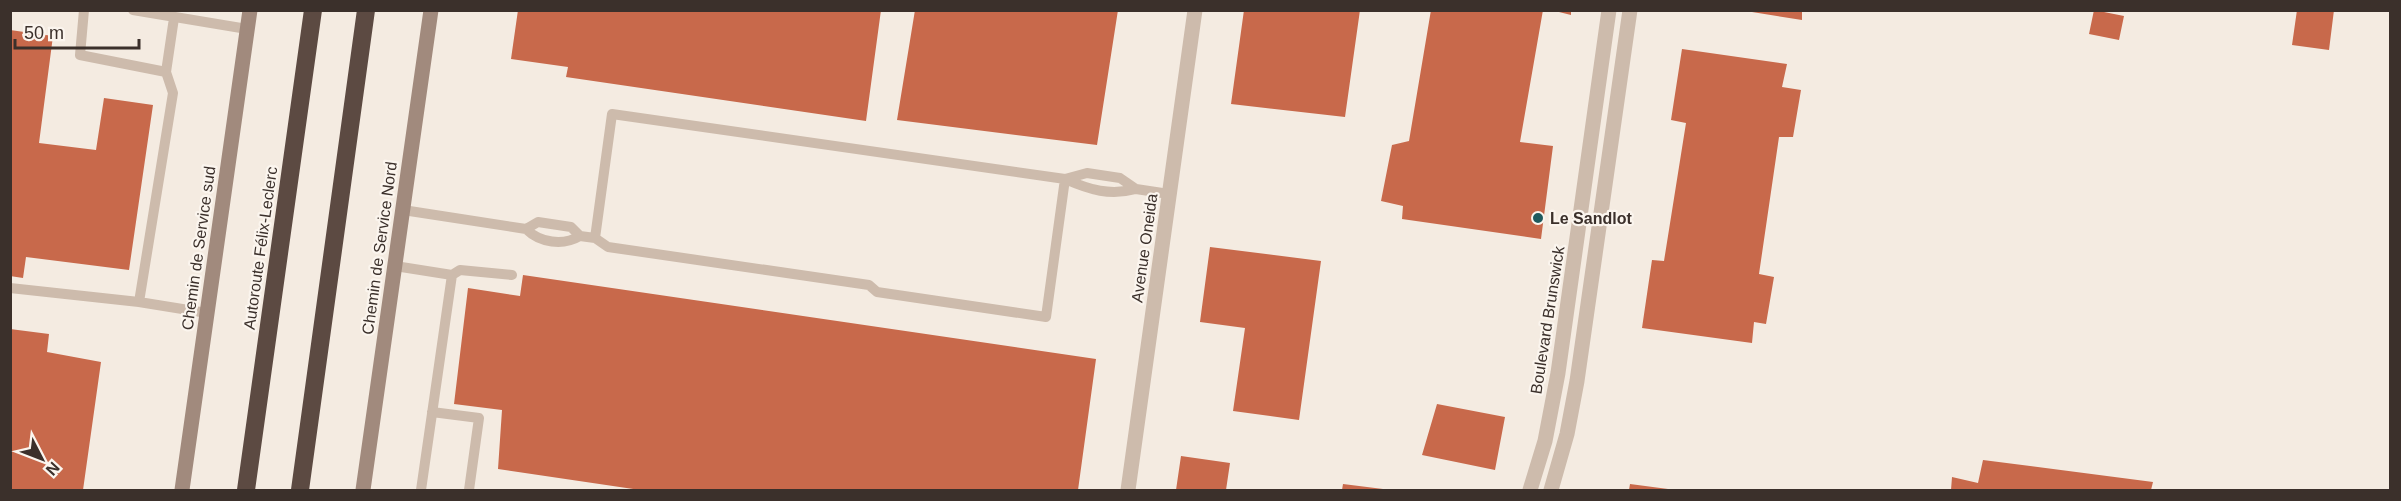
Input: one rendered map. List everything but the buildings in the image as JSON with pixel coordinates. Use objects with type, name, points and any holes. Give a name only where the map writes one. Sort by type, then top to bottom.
[{"type":"highway","name":"Autoroute Félix-Leclerc","points":[[246,490],[313,10]]},
{"type":"highway","points":[[300,490],[366,10]]},
{"type":"main road","name":"Chemin de Service sud","points":[[182,490],[250,10]]},
{"type":"main road","name":"Chemin de Service Nord","points":[[363,490],[431,10]]},
{"type":"street","name":"Avenue Oneida","points":[[1128,490],[1195,10]]},
{"type":"street","name":"Boulevard Brunswick","points":[[1530,490],[1545,441],[1558,372],[1609,10]]},
{"type":"street","points":[[1551,490],[1567,434],[1577,381],[1630,10]]},
{"type":"lane","points":[[84,10],[80,55],[166,72]]},
{"type":"lane","points":[[133,10],[247,29]]},
{"type":"lane","points":[[139,302],[173,93],[166,72],[174,18]]},
{"type":"lane","points":[[595,238],[612,114],[1065,179],[1087,189],[1118,194],[1136,189],[1169,194]]},
{"type":"lane","points":[[1065,179],[1087,173],[1120,178],[1136,189]]},
{"type":"lane","points":[[526,229],[538,222],[571,227],[580,236],[595,238],[608,247],[869,285],[877,292],[1046,317],[1065,179]]},
{"type":"lane","points":[[403,210],[526,229],[535,237],[568,243],[580,236]]},
{"type":"lane","points":[[395,266],[452,274],[460,270],[512,276]]},
{"type":"lane","points":[[421,490],[452,274]]},
{"type":"lane","points":[[10,288],[139,302],[207,313]]},
{"type":"lane","points":[[432,412],[479,418],[469,490]]},
{"type":"place","name":"Le Sandlot","points":[[1538,218]]}]
